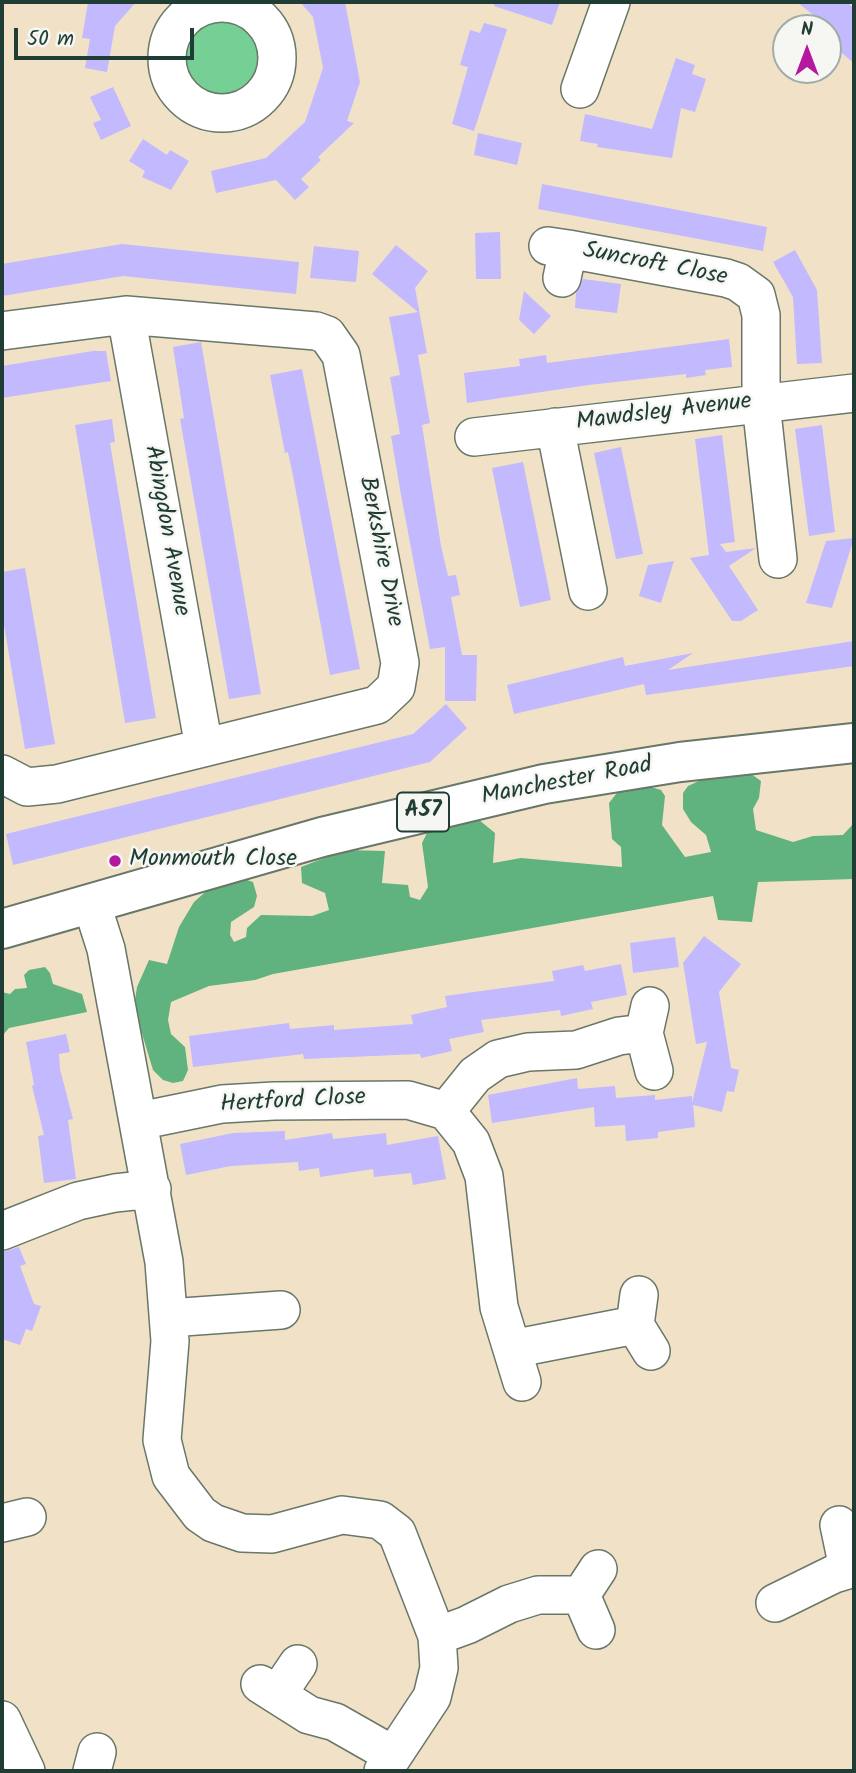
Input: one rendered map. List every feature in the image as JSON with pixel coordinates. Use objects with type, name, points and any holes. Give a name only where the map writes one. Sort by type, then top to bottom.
[{"type":"main road","name":"Manchester Road","points":[[2,929],[322,837],[544,784],[680,762],[854,743]]},
{"type":"street","points":[[580,89],[611,2]]},
{"type":"street","name":"Suncroft Close","points":[[559,258],[726,278],[749,288],[756,295],[761,315],[761,403]]},
{"type":"street","name":"Berkshire Drive","points":[[2,331],[126,315],[316,331],[336,344],[341,355],[398,652],[399,675],[396,687],[377,705],[41,787],[27,787],[2,774]]},
{"type":"street","name":"Abingdon Avenue","points":[[126,315],[204,747]]},
{"type":"street","name":"Mawdsley Avenue","points":[[474,437],[854,393]]},
{"type":"street","points":[[761,403],[779,560]]},
{"type":"street","points":[[555,427],[588,591]]},
{"type":"street","points":[[92,905],[106,949],[152,1189],[169,1318],[170,1350],[162,1440],[171,1476],[189,1503],[213,1523],[258,1535],[342,1515],[380,1520],[397,1533],[402,1541],[437,1636],[439,1668],[432,1697],[388,1763],[349,1728],[310,1715],[269,1689],[298,1664]]},
{"type":"street","points":[[642,1324],[517,1366],[499,1307],[484,1176],[471,1142],[446,1111],[475,1075],[498,1059],[528,1052],[576,1050],[619,1036],[647,1020],[654,1072]]},
{"type":"street","name":"Hertford Close","points":[[139,1121],[222,1104],[274,1101],[408,1100],[446,1111]]},
{"type":"street","points":[[2,1231],[78,1201],[152,1189]]},
{"type":"street","points":[[169,1318],[281,1311]]},
{"type":"street","points":[[775,1604],[851,1568],[839,1525]]},
{"type":"street","points":[[437,1636],[467,1626],[509,1604],[589,1582],[596,1630]]},
{"type":"street","points":[[2,1720],[26,1771]]},
{"type":"green space","points":[[221,13],[238,16],[253,26],[263,41],[266,58],[263,75],[253,90],[238,100],[221,103],[204,100],[189,90],[179,75],[176,58],[179,41],[189,26],[204,16]]},
{"type":"green space","points":[[747,771],[761,781],[759,798],[753,809],[756,830],[793,842],[813,836],[843,835],[854,823],[854,879],[758,882],[752,922],[718,920],[713,896],[273,974],[255,980],[209,986],[171,1002],[168,1020],[171,1034],[185,1047],[188,1070],[183,1081],[173,1083],[163,1080],[153,1070],[134,1007],[137,987],[149,960],[167,964],[179,927],[194,902],[212,886],[238,877],[253,882],[257,896],[254,907],[231,922],[230,935],[234,942],[246,937],[247,928],[261,915],[312,916],[329,910],[325,893],[302,883],[301,867],[345,850],[385,851],[382,883],[408,885],[410,897],[420,900],[428,887],[422,843],[432,823],[473,815],[495,833],[493,863],[521,858],[622,867],[621,847],[612,839],[609,803],[620,789],[644,785],[661,790],[665,796],[662,825],[685,857],[711,852],[706,835],[691,822],[683,809],[683,793],[688,786],[703,779]]},
{"type":"green space","points":[[45,967],[53,984],[82,994],[87,1012],[9,1028],[2,1036],[2,992],[10,994],[15,989],[27,988],[24,975],[29,970]]},
{"type":"building","points":[[88,2],[136,2],[115,26],[107,72],[85,68],[90,39],[82,38]]},
{"type":"building","points":[[300,2],[345,2],[360,82],[347,121],[354,123],[318,157],[321,160],[301,179],[309,187],[295,200],[276,180],[216,193],[211,171],[266,158],[305,122],[323,68],[313,17]]},
{"type":"building","points":[[494,2],[560,2],[552,25],[494,6]]},
{"type":"building","points":[[797,2],[847,2],[854,8],[854,63],[842,53],[842,14],[812,14]]},
{"type":"building","points":[[484,23],[507,29],[474,131],[452,124],[468,67],[460,65],[470,30],[480,33]]},
{"type":"building","points":[[676,58],[695,65],[692,74],[706,79],[695,112],[681,108],[672,158],[597,147],[598,144],[580,141],[585,114],[652,129]]},
{"type":"building","points":[[113,87],[131,126],[101,140],[93,123],[101,120],[90,97]]},
{"type":"building","points":[[478,133],[522,143],[517,165],[474,155]]},
{"type":"building","points":[[143,139],[167,155],[170,150],[189,161],[171,190],[142,177],[145,171],[129,161]]},
{"type":"building","points":[[542,184],[767,227],[763,251],[538,209]]},
{"type":"building","points":[[500,232],[501,279],[476,279],[475,233]]},
{"type":"building","points":[[122,244],[299,262],[296,294],[123,276],[2,296],[2,264]]},
{"type":"building","points":[[396,245],[428,271],[415,288],[427,353],[418,355],[430,423],[422,425],[441,546],[448,576],[456,575],[460,595],[451,597],[462,655],[477,655],[476,701],[445,701],[445,647],[430,649],[401,495],[391,436],[400,434],[390,377],[400,375],[389,317],[418,312],[372,274]]},
{"type":"building","points":[[314,246],[359,251],[356,282],[310,278]]},
{"type":"building","points":[[795,250],[817,290],[822,363],[797,364],[793,297],[773,262]]},
{"type":"building","points":[[583,279],[621,284],[617,313],[575,308],[576,293]]},
{"type":"building","points":[[524,291],[551,316],[534,334],[519,320]]},
{"type":"building","points":[[729,339],[732,367],[705,370],[706,375],[686,378],[686,374],[589,385],[467,403],[464,373],[520,366],[519,359],[546,355],[547,363]]},
{"type":"building","points":[[201,342],[261,694],[229,699],[180,419],[184,418],[173,347]]},
{"type":"building","points":[[106,351],[111,381],[2,398],[2,366]]},
{"type":"building","points":[[302,369],[360,669],[330,675],[294,481],[288,452],[285,453],[270,375]]},
{"type":"building","points":[[112,419],[115,442],[110,443],[156,718],[125,723],[75,425]]},
{"type":"building","points":[[822,425],[835,532],[809,536],[795,429]]},
{"type":"building","points":[[722,435],[735,542],[720,544],[726,552],[756,548],[729,566],[758,610],[741,621],[732,621],[690,558],[709,555],[695,439]]},
{"type":"building","points":[[621,447],[643,554],[616,559],[594,453]]},
{"type":"building","points":[[523,462],[551,600],[520,607],[492,468]]},
{"type":"building","points":[[854,538],[832,608],[806,603],[826,541]]},
{"type":"building","points":[[674,561],[661,603],[639,596],[648,565]]},
{"type":"building","points":[[25,568],[55,744],[25,749],[2,613],[2,572]]},
{"type":"building","points":[[854,641],[854,666],[646,695],[644,684],[514,714],[507,685],[623,657],[625,666],[693,653],[668,670]]},
{"type":"building","points":[[446,704],[467,728],[430,762],[13,865],[6,834],[413,734]]},
{"type":"building","points":[[704,936],[741,964],[719,992],[731,1068],[739,1070],[734,1092],[727,1091],[722,1112],[693,1105],[695,1127],[658,1132],[658,1138],[626,1141],[625,1125],[595,1127],[594,1107],[492,1123],[488,1095],[577,1078],[578,1089],[615,1086],[616,1098],[655,1095],[655,1100],[692,1096],[692,1103],[707,1042],[696,1044],[683,963]]},
{"type":"building","points":[[675,937],[679,967],[633,973],[630,943]]},
{"type":"building","points":[[621,964],[627,995],[591,1002],[593,1009],[561,1016],[560,1010],[481,1020],[484,1032],[449,1039],[452,1051],[421,1058],[420,1054],[304,1059],[303,1054],[193,1067],[189,1036],[289,1023],[290,1029],[334,1025],[334,1030],[413,1024],[411,1015],[447,1007],[445,996],[554,981],[552,971],[583,965],[585,971]]},
{"type":"building","points":[[66,1034],[70,1052],[59,1054],[60,1069],[73,1119],[68,1120],[76,1179],[44,1183],[38,1136],[44,1135],[32,1086],[34,1085],[26,1042]]},
{"type":"building","points":[[285,1131],[285,1140],[332,1133],[333,1139],[386,1133],[387,1145],[438,1136],[446,1179],[413,1185],[411,1173],[374,1177],[373,1169],[320,1177],[319,1168],[299,1171],[298,1162],[231,1166],[186,1175],[180,1144],[233,1133]]},
{"type":"building","points":[[19,1247],[26,1264],[20,1266],[34,1304],[41,1306],[32,1331],[26,1329],[20,1345],[2,1339],[2,1252]]},
{"type":"place","name":"Monmouth Close","points":[[115,861]]}]
